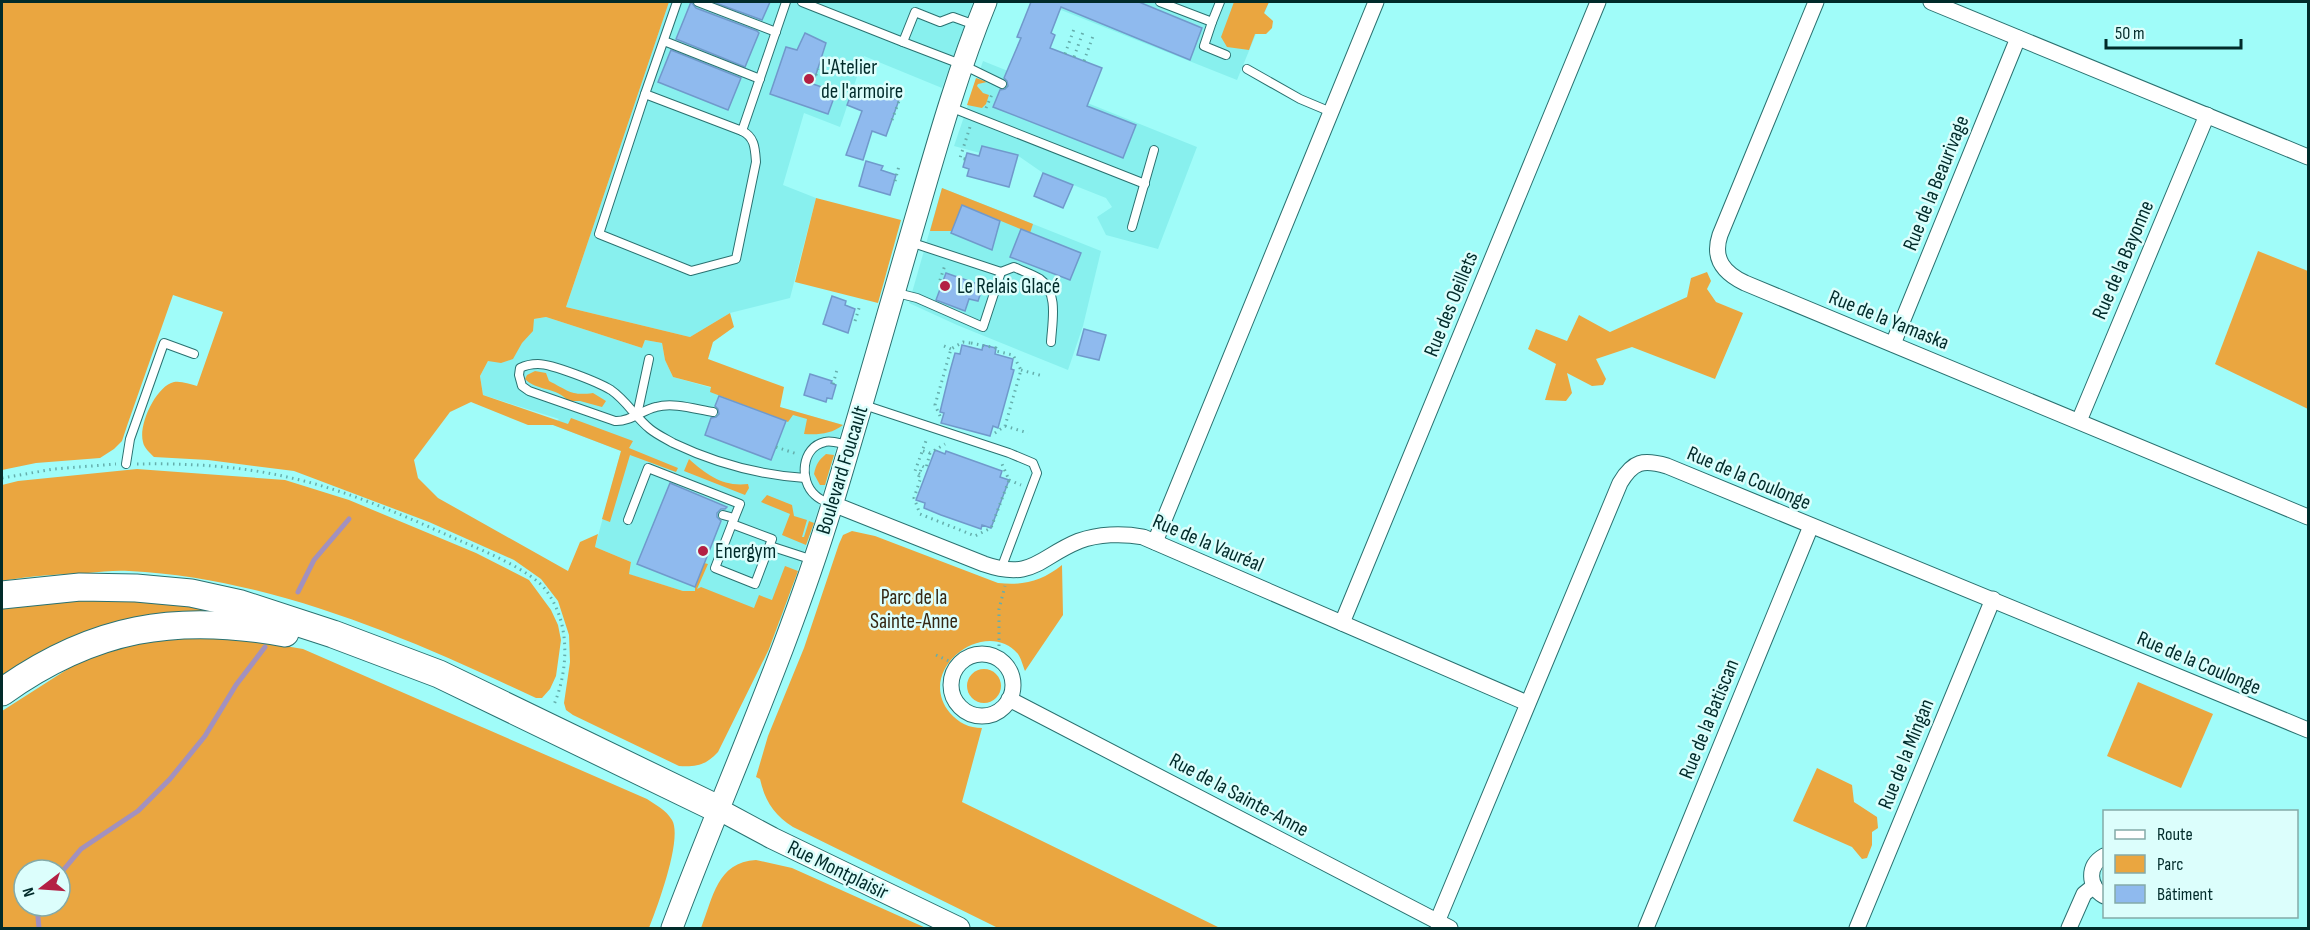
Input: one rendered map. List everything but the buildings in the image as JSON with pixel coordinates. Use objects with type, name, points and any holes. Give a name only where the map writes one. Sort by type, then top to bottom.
[{"type":"highway","points":[[2,595],[80,587],[136,588],[182,592],[241,604],[438,674],[718,809]]},
{"type":"highway","points":[[2,692],[38,668],[80,648],[119,634],[161,626],[237,625],[371,649]]},
{"type":"street","name":"Boulevard Foucault","points":[[672,928],[773,675],[814,561],[833,504],[949,107],[986,2]]},
{"type":"street","points":[[1155,542],[1376,2]]},
{"type":"street","name":"Rue des Oeillets","points":[[1342,623],[1598,2]]},
{"type":"street","name":"Rue de la Yamaska","points":[[1816,2],[1717,243],[1718,257],[1724,270],[1731,277],[2308,517]]},
{"type":"street","points":[[1931,2],[2308,158]]},
{"type":"street","name":"Rue de la Beaurivage","points":[[1893,344],[2018,38]]},
{"type":"street","name":"Rue de la Bayonne","points":[[2079,421],[2207,115]]},
{"type":"street","name":"Rue de la Coulonge","points":[[1444,926],[1527,703],[1617,489],[1631,467],[1647,462],[1667,466],[2308,730]]},
{"type":"street","name":"Rue de la Vauréal","points":[[833,504],[1003,577],[1017,570],[1039,565],[1068,546],[1097,537],[1133,535],[1155,542],[1527,703]]},
{"type":"street","name":"Rue de la Batiscan","points":[[1646,928],[1811,526]]},
{"type":"street","name":"Rue de la Mingan","points":[[1861,927],[1992,599]]},
{"type":"street","points":[[984,653],[994,656],[1003,661],[1009,669],[1012,679],[1010,699],[994,713],[985,716],[974,715],[957,704],[952,695],[950,684],[952,674],[957,665],[974,654],[984,653]]},
{"type":"street","name":"Rue de la Sainte-Anne","points":[[1010,699],[1444,926]]},
{"type":"street","name":"Rue Montplaisir","points":[[718,809],[772,838],[959,928]]},
{"type":"street","points":[[2069,928],[2084,894],[2099,891],[2091,880],[2093,867],[2103,857]]},
{"type":"lane","points":[[645,94],[742,131],[751,138],[755,147],[756,162],[736,259],[691,271],[599,234],[645,94],[677,2]]},
{"type":"lane","points":[[698,2],[776,32]]},
{"type":"lane","points":[[742,131],[786,2]]},
{"type":"lane","points":[[802,2],[963,65],[1002,84]]},
{"type":"lane","points":[[1160,2],[1212,21]]},
{"type":"lane","points":[[1220,2],[1200,45],[1226,55]]},
{"type":"lane","points":[[903,42],[915,12],[940,22],[953,17],[977,26]]},
{"type":"lane","points":[[664,41],[760,79]]},
{"type":"lane","points":[[1247,69],[1300,99],[1331,111]]},
{"type":"lane","points":[[949,107],[1144,184]]},
{"type":"lane","points":[[1132,226],[1154,150]]},
{"type":"lane","points":[[909,241],[1001,272],[1014,267],[1039,279],[1048,288],[1053,305],[1051,342]]},
{"type":"lane","points":[[894,292],[917,298],[983,327],[1001,272]]},
{"type":"lane","points":[[126,464],[132,430],[164,343],[194,354]]},
{"type":"lane","points":[[637,415],[649,359]]},
{"type":"lane","points":[[713,412],[663,405],[653,407],[637,415],[621,422],[615,421],[529,391],[519,381],[520,368],[527,364],[543,364],[593,381],[610,390],[637,415],[650,429],[673,443],[727,464],[772,476],[805,478]]},
{"type":"lane","points":[[862,404],[1033,463],[1037,473],[1003,577]]},
{"type":"lane","points":[[833,504],[815,495],[805,478],[804,468],[807,457],[817,445],[825,442],[850,445]]},
{"type":"lane","points":[[628,520],[648,468],[740,504],[733,521],[715,568],[755,584],[772,539],[733,521],[723,515]]},
{"type":"lane","points":[[717,531],[728,534]]},
{"type":"lane","points":[[770,546],[814,561]]},
{"type":"path","points":[[1065,54],[1074,29]]},
{"type":"path","points":[[1074,57],[1083,32]]},
{"type":"path","points":[[1084,61],[1093,36]]},
{"type":"path","points":[[814,81],[818,69]]},
{"type":"path","points":[[892,120],[903,90]]},
{"type":"path","points":[[965,159],[960,158],[973,117]]},
{"type":"path","points":[[895,181],[899,166]]},
{"type":"path","points":[[936,289],[944,268]]},
{"type":"path","points":[[855,321],[860,305]]},
{"type":"path","points":[[941,423],[942,420],[934,405],[951,349],[963,342],[996,348],[996,351],[1004,355],[1013,355],[1021,370],[1005,425],[990,436]]},
{"type":"path","points":[[944,346],[951,349]]},
{"type":"path","points":[[949,357],[954,358]]},
{"type":"path","points":[[833,384],[837,370]]},
{"type":"path","points":[[1021,370],[1043,376]]},
{"type":"path","points":[[1014,376],[1019,377]]},
{"type":"path","points":[[943,377],[948,378]]},
{"type":"path","points":[[940,387],[945,389]]},
{"type":"path","points":[[1007,394],[1014,395]]},
{"type":"path","points":[[1005,404],[1011,406]]},
{"type":"path","points":[[934,405],[941,406]]},
{"type":"path","points":[[1000,422],[1028,433]]},
{"type":"path","points":[[920,474],[915,471],[923,451],[930,453],[946,444],[954,447]]},
{"type":"path","points":[[776,447],[807,457]]},
{"type":"path","points":[[930,453],[926,468],[922,466],[914,498],[920,514],[975,536],[991,528],[1009,480],[1003,464],[999,463],[997,470]]},
{"type":"path","points":[[2,478],[54,469],[126,464],[190,465],[286,476],[309,482],[411,519],[478,548],[532,577],[544,587],[554,601],[563,630],[565,662],[562,681],[545,725]]},
{"type":"path","points":[[927,516],[929,510]]},
{"type":"path","points":[[944,523],[946,517]]},
{"type":"path","points":[[954,527],[957,521]]},
{"type":"path","points":[[971,534],[975,526]]},
{"type":"path","points":[[999,646],[999,609],[1003,577]]},
{"type":"path","points":[[936,655],[949,661]]},
{"type":"shaded area","points":[[669,2],[973,2],[942,88],[864,56],[840,127],[804,113],[783,185],[816,198],[790,298],[730,313],[690,337],[566,307]]},
{"type":"shaded area","points":[[1041,2],[1269,2],[1237,80]]},
{"type":"shaded area","points":[[983,61],[1197,147],[1158,249],[1106,235],[1097,217],[1112,207],[1106,198],[1043,173],[1017,155],[983,146],[980,153],[954,146]]},
{"type":"shaded area","points":[[942,188],[1101,251],[1083,326],[1068,370],[909,303]]},
{"type":"shaded area","points":[[546,317],[642,348],[645,340],[662,343],[665,360],[673,377],[843,425],[814,523],[780,621],[696,591],[683,591],[628,574],[631,562],[595,547],[621,451],[553,425],[559,419],[483,395],[480,376],[488,361],[517,322]]},
{"type":"green space","points":[[2,2],[669,2],[566,307],[690,337],[730,313],[734,327],[713,342],[708,359],[784,387],[780,407],[843,425],[825,433],[804,434],[807,419],[793,415],[788,422],[710,392],[711,387],[673,377],[665,360],[662,343],[645,340],[642,348],[546,317],[534,319],[533,331],[522,343],[513,359],[501,363],[488,361],[480,376],[483,395],[568,424],[571,418],[633,441],[629,448],[678,468],[676,472],[630,455],[610,522],[602,519],[621,451],[553,425],[528,425],[471,402],[450,412],[414,460],[418,478],[438,498],[568,571],[580,542],[598,534],[595,547],[631,562],[629,574],[683,591],[695,591],[704,563],[708,564],[697,589],[701,587],[754,608],[759,595],[772,600],[785,566],[798,571],[769,649],[714,756],[701,764],[679,766],[566,710],[564,703],[570,662],[569,635],[558,601],[541,579],[514,560],[429,522],[294,471],[208,460],[154,457],[147,450],[142,435],[150,407],[167,385],[183,382],[197,386],[223,312],[173,295],[122,441],[114,449],[100,458],[36,463],[2,470]]},
{"type":"green space","points":[[1234,2],[1269,2],[1264,13],[1273,21],[1272,28],[1266,34],[1255,34],[1249,50],[1227,47],[1221,37]]},
{"type":"green space","points":[[976,78],[987,82],[977,86],[983,93],[989,95],[982,108],[967,105]]},
{"type":"green space","points":[[942,188],[1033,224],[1030,233],[962,205],[952,231],[930,231]]},
{"type":"green space","points":[[816,198],[901,220],[878,303],[795,282]]},
{"type":"green space","points":[[2258,251],[2308,271],[2308,409],[2215,364]]},
{"type":"green space","points":[[1707,272],[1711,281],[1707,289],[1716,302],[1743,313],[1715,379],[1632,347],[1596,359],[1606,379],[1603,385],[1592,386],[1567,373],[1572,393],[1566,401],[1545,400],[1556,364],[1528,349],[1536,329],[1567,341],[1579,315],[1610,332],[1687,297],[1691,278]]},
{"type":"green space","points":[[535,371],[546,373],[549,381],[570,392],[593,393],[606,401],[602,407],[580,401],[568,401],[558,393],[535,386],[525,379],[527,375]]},
{"type":"green space","points":[[826,454],[834,455],[825,485],[820,485],[814,474],[818,462]]},
{"type":"green space","points":[[689,459],[716,479],[731,484],[748,484],[749,488],[745,495],[684,471]]},
{"type":"green space","points":[[137,469],[285,480],[349,500],[476,553],[529,580],[551,610],[558,625],[561,640],[556,676],[550,689],[542,698],[536,698],[388,633],[286,598],[234,585],[182,576],[124,571],[2,581],[2,485],[18,481]]},
{"type":"green space","points":[[767,495],[792,505],[794,516],[807,520],[802,537],[804,537],[809,521],[814,523],[806,545],[782,535],[790,514],[761,502]]},
{"type":"green space","name":"Parc de la Sainte-Anne","points":[[852,531],[875,536],[998,583],[1016,584],[1040,579],[1062,565],[1063,615],[1025,671],[1018,654],[1004,644],[988,641],[972,645],[958,653],[947,665],[941,680],[941,697],[957,720],[982,728],[962,802],[1220,928],[998,928],[793,827],[781,818],[768,801],[760,779],[756,777],[768,736],[804,648],[839,544],[843,535]]},
{"type":"green space","points":[[123,594],[235,612],[2,681],[2,606]]},
{"type":"green space","points":[[209,635],[303,649],[647,799],[667,813],[674,829],[672,857],[668,873],[649,928],[2,928],[2,711],[74,665],[113,649],[151,638]]},
{"type":"green space","points":[[984,669],[996,674],[1001,686],[996,698],[984,703],[972,698],[967,686],[972,674]]},
{"type":"green space","points":[[2138,682],[2213,714],[2181,788],[2107,756]]},
{"type":"green space","points":[[1817,768],[1852,785],[1854,802],[1877,817],[1878,828],[1872,832],[1872,845],[1867,858],[1862,859],[1852,847],[1793,821]]},
{"type":"green space","points":[[756,860],[792,868],[926,928],[701,928],[713,894],[725,874],[743,862]]},
{"type":"waterway","points":[[298,592],[314,560],[349,519]]},
{"type":"waterway","points":[[72,860],[81,849],[138,811],[170,779],[205,736],[236,685],[265,647]]},
{"type":"waterway","points":[[38,918],[39,928]]},
{"type":"place","name":"L'Atelier de l'armoire","points":[[809,79]]},
{"type":"place","name":"Le Relais Glacé","points":[[945,286]]},
{"type":"place","name":"Energym","points":[[703,551]]}]
